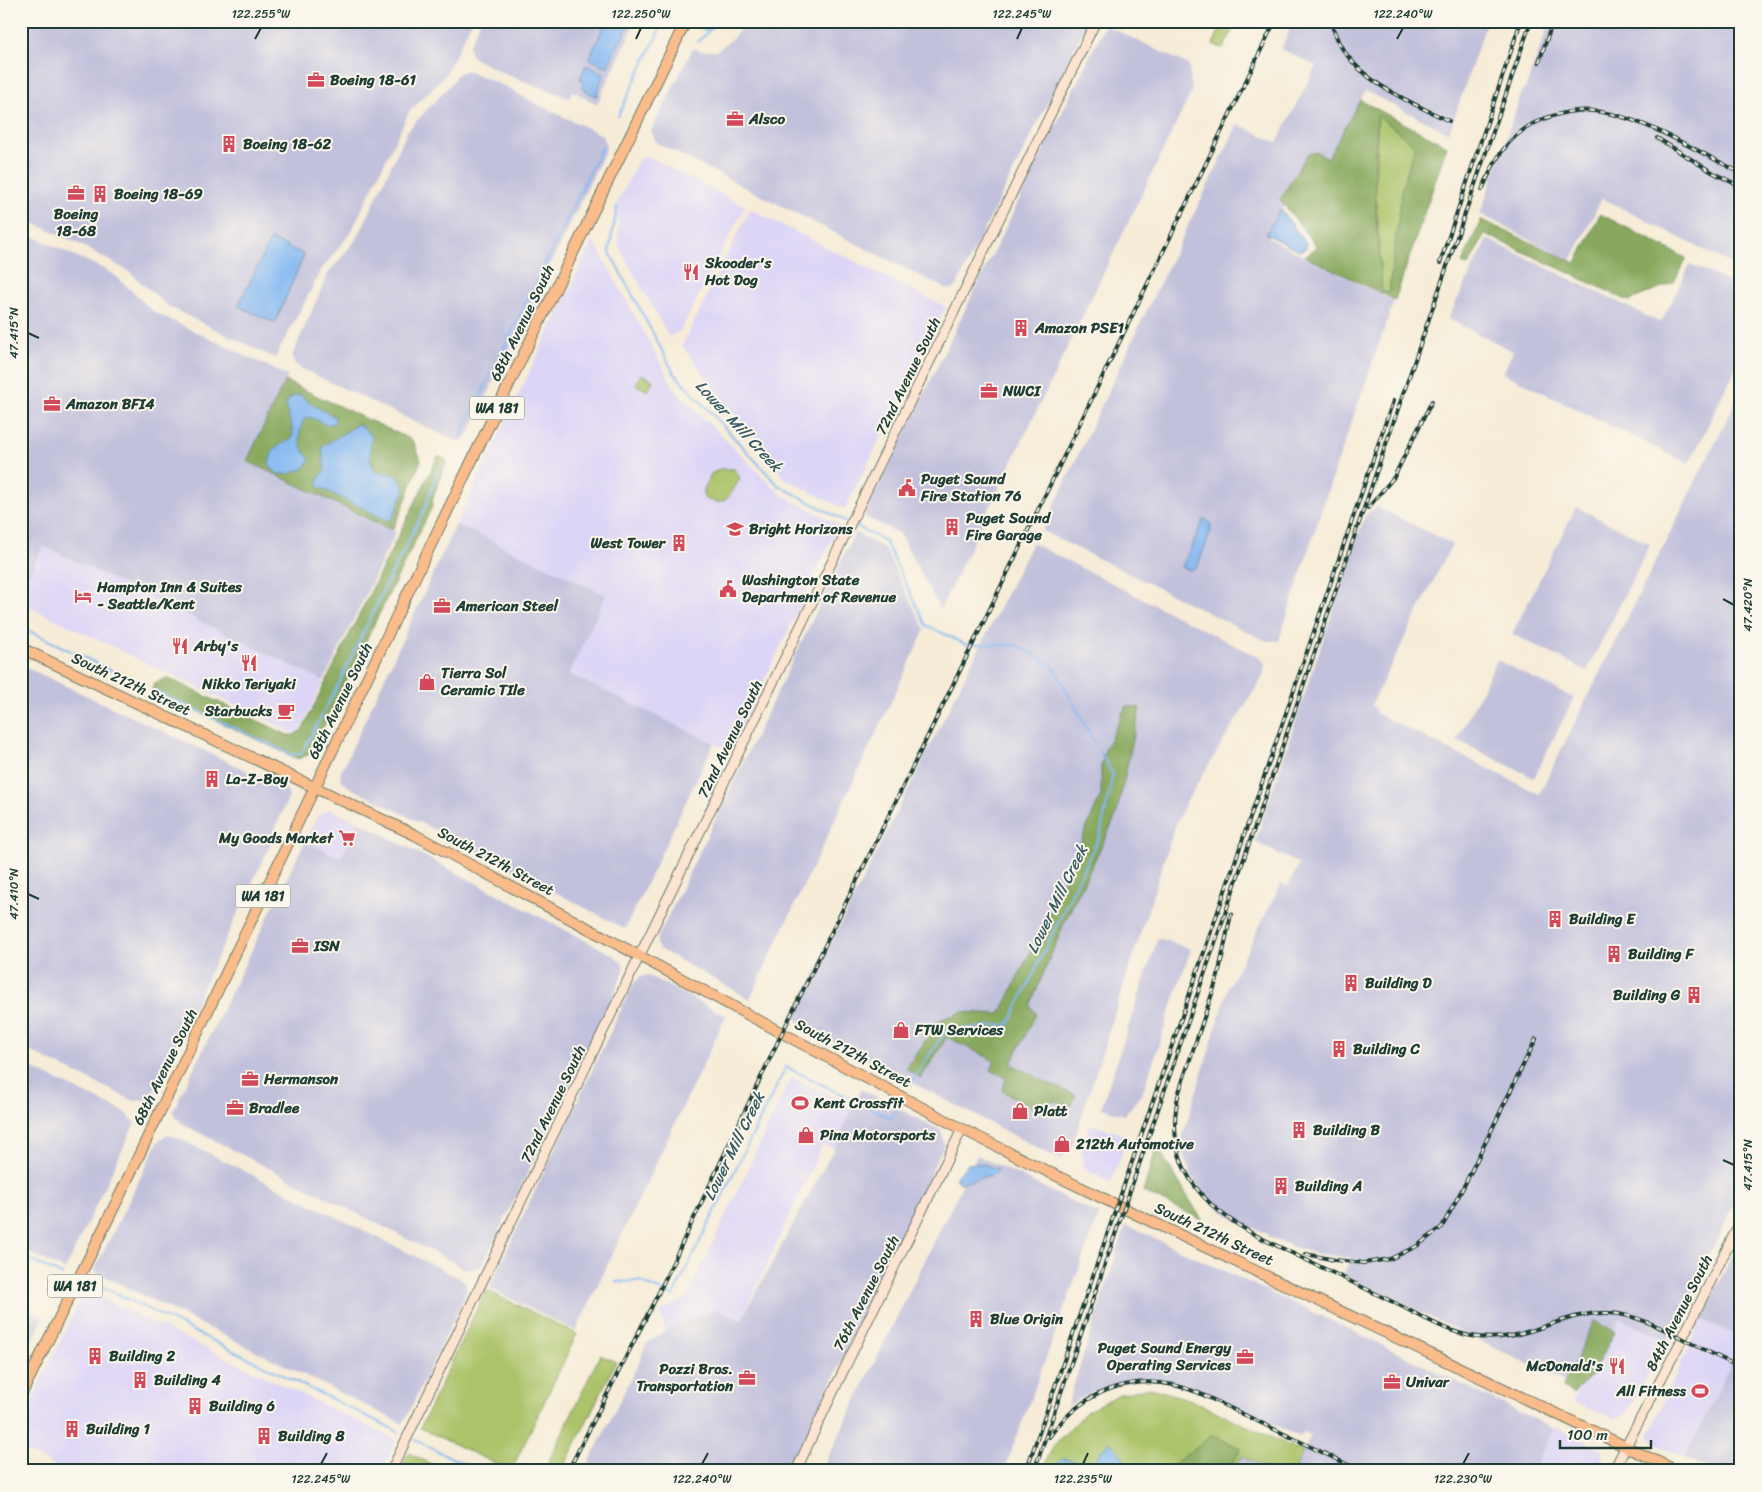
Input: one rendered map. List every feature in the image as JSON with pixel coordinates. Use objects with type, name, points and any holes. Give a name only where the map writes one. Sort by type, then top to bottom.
[{"type":"main road","name":"68th Avenue South","points":[[21,1395],[119,1197],[315,786],[686,21]]},
{"type":"main road","name":"South 212th Street","points":[[21,648],[415,835],[962,1129],[1124,1209],[1677,1471]]},
{"type":"street","name":"72nd Avenue South","points":[[391,1471],[640,955],[1096,21]]},
{"type":"street","name":"76th Avenue South","points":[[796,1471],[850,1355],[962,1129]]},
{"type":"street","name":"84th Avenue South","points":[[1613,1471],[1682,1339],[1741,1220]]},
{"type":"shaded area","points":[[21,21],[472,21],[446,74],[409,112],[351,232],[322,269],[275,358],[169,307],[128,271],[81,245],[21,217]]},
{"type":"shaded area","points":[[480,21],[636,21],[597,104],[572,91],[569,98],[508,75],[475,59],[471,55],[469,46]]},
{"type":"shaded area","points":[[748,21],[1088,21],[956,287],[946,289],[657,143],[651,131],[693,48],[701,51],[716,51],[730,41]]},
{"type":"shaded area","points":[[1294,21],[1487,21],[1449,133],[1365,91],[1325,170],[1307,161],[1268,238],[1394,301],[1331,481],[1279,641],[1266,641],[1042,531],[1238,124],[1277,143],[1316,66],[1281,49]]},
{"type":"shaded area","points":[[1550,21],[1741,21],[1741,269],[1602,198],[1571,261],[1480,214],[1523,89],[1525,89]]},
{"type":"shaded area","points":[[1105,25],[1189,65],[1192,91],[940,610],[900,534],[864,516]]},
{"type":"shaded area","points":[[466,70],[504,86],[602,135],[606,146],[469,433],[463,440],[456,441],[300,368],[295,364],[292,356],[328,274],[358,237],[408,130],[451,84],[456,75]]},
{"type":"shaded area","points":[[651,158],[745,206],[681,330],[669,337],[619,247],[617,203],[639,159]]},
{"type":"shaded area","points":[[750,209],[946,307],[845,509],[785,479],[682,346]]},
{"type":"shaded area","points":[[21,231],[106,270],[117,277],[154,312],[288,376],[247,461],[396,532],[324,681],[43,546],[21,591]]},
{"type":"shaded area","points":[[1487,239],[1661,323],[1690,264],[1741,288],[1741,357],[1689,464],[1503,373],[1513,351],[1448,319]]},
{"type":"shaded area","points":[[593,240],[676,391],[782,495],[839,525],[730,751],[569,674],[456,524]]},
{"type":"shaded area","points":[[1741,391],[1741,1190],[1668,1341],[1620,1319],[1596,1368],[1578,1388],[1343,1275],[1351,1258],[1317,1254],[1297,1248],[1268,1237],[1267,1234],[1254,1228],[1252,1230],[1232,1218],[1212,1203],[1196,1184],[1180,1145],[1228,988],[1281,884],[1288,886],[1299,864],[1255,842],[1365,515],[1377,507],[1452,544],[1371,705],[1376,709],[1374,712],[1539,794]]},
{"type":"shaded area","points":[[1576,507],[1650,544],[1587,671],[1512,634]]},
{"type":"shaded area","points":[[456,524],[606,595],[569,674],[714,743],[625,929],[485,855],[349,787],[341,780],[340,774]]},
{"type":"shaded area","points":[[855,532],[884,548],[925,630],[750,999],[659,949],[657,939]]},
{"type":"shaded area","points":[[1032,543],[1262,659],[1265,665],[1263,676],[1185,804],[1174,829],[1072,1146],[1062,1158],[1057,1158],[804,1026],[794,1017]]},
{"type":"shaded area","points":[[43,546],[324,681],[298,735],[21,603],[21,591]]},
{"type":"shaded area","points":[[1497,660],[1574,698],[1534,778],[1457,740]]},
{"type":"shaded area","points":[[21,665],[284,788],[288,793],[289,797],[275,828],[273,839],[152,1095],[147,1100],[134,1101],[21,1047]]},
{"type":"shaded area","points":[[329,809],[359,822],[341,858],[305,841],[317,817]]},
{"type":"shaded area","points":[[359,822],[615,956],[623,964],[624,971],[609,1005],[484,1262],[480,1267],[473,1269],[466,1269],[184,1125],[175,1117],[173,1111],[305,841],[341,858]]},
{"type":"shaded area","points":[[1158,938],[1191,949],[1142,1095],[1124,1115],[1101,1108]]},
{"type":"shaded area","points":[[647,975],[726,1016],[576,1331],[489,1288],[633,984],[640,977]]},
{"type":"shaded area","points":[[21,1063],[126,1113],[135,1123],[65,1270],[21,1249]]},
{"type":"shaded area","points":[[791,1078],[854,1106],[834,1149],[823,1144],[741,1320],[716,1309],[665,1331],[660,1313],[687,1297]]},
{"type":"shaded area","points":[[861,1089],[940,1130],[944,1145],[790,1471],[585,1471],[641,1358],[646,1344],[665,1331],[716,1309],[741,1320],[834,1149]]},
{"type":"shaded area","points":[[1090,1124],[1128,1136],[1111,1183],[1086,1170],[1083,1165],[1081,1152]]},
{"type":"shaded area","points":[[170,1135],[463,1280],[466,1284],[467,1292],[403,1424],[94,1271],[158,1142]]},
{"type":"shaded area","name":"Blue Origin","points":[[977,1155],[1099,1215],[1004,1471],[821,1471]]},
{"type":"shaded area","points":[[1126,1225],[1353,1331],[1554,1429],[1533,1471],[1294,1471],[1311,1435],[1304,1432],[1300,1437],[1184,1383],[1162,1379],[1140,1379],[1093,1392],[1067,1406]]},
{"type":"shaded area","points":[[1741,1237],[1741,1338],[1701,1319]]},
{"type":"shaded area","points":[[85,1290],[396,1440],[382,1471],[65,1471],[21,1449],[21,1421]]},
{"type":"shaded area","points":[[21,1306],[44,1317],[21,1364]]},
{"type":"shaded area","points":[[1620,1319],[1668,1341],[1626,1415],[1616,1419],[1572,1402],[1579,1385],[1596,1368]]},
{"type":"shaded area","points":[[1701,1319],[1741,1338],[1741,1342],[1685,1458],[1657,1445],[1650,1438],[1650,1432]]},
{"type":"shaded area","points":[[1741,1342],[1741,1471],[1712,1471],[1685,1458]]},
{"type":"shaded area","points":[[1555,1427],[1601,1449],[1603,1463],[1599,1471],[1533,1471]]},
{"type":"shaded area","points":[[1241,1455],[1272,1471],[1233,1471]]},
{"type":"green space","points":[[1224,21],[1237,21],[1223,49],[1213,44]]},
{"type":"green space","points":[[1360,100],[1447,146],[1395,300],[1305,256],[1317,247],[1280,200],[1307,154],[1317,152],[1328,158]],"holes":[[[1378,115],[1415,146],[1402,189],[1389,293],[1382,291],[1377,225],[1375,159]]]},
{"type":"green space","points":[[1378,115],[1415,146],[1402,189],[1389,293],[1382,291],[1375,186]]},
{"type":"green space","points":[[1600,214],[1686,258],[1674,282],[1629,301],[1485,234],[1468,266],[1462,263],[1481,220],[1576,263]]},
{"type":"green space","points":[[641,374],[653,380],[648,391],[636,385]]},
{"type":"green space","points":[[285,381],[410,439],[414,443],[421,460],[392,530],[247,461]]},
{"type":"green space","points":[[438,456],[447,460],[433,497],[432,507],[310,754],[298,759],[152,690],[154,683],[168,678],[288,735],[294,735],[302,730]]},
{"type":"green space","points":[[720,469],[734,469],[740,478],[734,490],[727,498],[718,502],[711,501],[704,498],[703,492],[711,474]]},
{"type":"green space","points":[[1126,706],[1140,708],[1116,816],[1065,921],[1030,1006],[1036,1014],[1011,1064],[1051,1085],[1076,1095],[1071,1106],[1055,1101],[1036,1109],[1002,1091],[1006,1078],[991,1070],[995,1061],[947,1037],[921,1078],[906,1069],[939,1020],[962,1012],[1000,1014],[1055,901],[1101,795],[1101,766],[1105,750]]},
{"type":"green space","points":[[1157,1146],[1202,1220],[1143,1192]]},
{"type":"green space","points":[[486,1290],[577,1334],[511,1471],[420,1428]]},
{"type":"green space","points":[[1594,1321],[1615,1332],[1590,1377],[1573,1394],[1562,1388]]},
{"type":"green space","points":[[600,1355],[616,1362],[562,1471],[544,1471]]},
{"type":"green space","points":[[1150,1388],[1189,1399],[1303,1452],[1294,1471],[1272,1471],[1241,1456],[1233,1471],[1041,1471],[1054,1445],[1086,1412],[1120,1394]]},
{"type":"green space","points":[[1212,1435],[1241,1448],[1229,1471],[1165,1471]]},
{"type":"green space","points":[[409,1453],[445,1471],[400,1471]]},
{"type":"water","points":[[606,21],[631,21],[607,67],[590,59]]},
{"type":"water","points":[[586,65],[604,74],[596,96],[581,88],[584,83],[580,79]]},
{"type":"water","points":[[1280,209],[1306,243],[1306,248],[1299,251],[1266,234]]},
{"type":"water","points":[[271,239],[304,255],[275,323],[238,306]]},
{"type":"water","points":[[300,395],[311,404],[335,417],[334,423],[326,425],[311,417],[305,418],[302,423],[300,439],[303,449],[310,458],[305,468],[288,474],[278,474],[269,465],[270,459],[276,448],[292,438],[293,433],[286,404],[291,397]]},
{"type":"water","points":[[358,424],[372,436],[370,456],[372,465],[378,472],[398,476],[405,489],[393,517],[389,521],[319,487],[317,483],[325,469],[322,447]]},
{"type":"water","points":[[1204,519],[1211,526],[1211,530],[1197,567],[1190,570],[1182,567]]},
{"type":"water","points":[[979,1163],[998,1169],[995,1174],[961,1183],[956,1180],[956,1176],[968,1164]]},
{"type":"water","points":[[1109,1441],[1125,1459],[1123,1471],[1052,1471],[1062,1459],[1092,1464]]},
{"type":"waterway","name":"Lower Mill Creek","points":[[698,42],[718,21]]},
{"type":"waterway","points":[[618,116],[663,23]]},
{"type":"waterway","name":"Lower Mill Creek","points":[[702,29],[709,30]]},
{"type":"waterway","points":[[462,436],[467,421],[602,147]]},
{"type":"waterway","name":"Lower Mill Creek","points":[[617,207],[609,251],[674,373],[778,485],[847,522]]},
{"type":"waterway","points":[[153,690],[293,755],[301,754],[338,685],[425,508],[438,470],[446,465]]},
{"type":"waterway","name":"Lower Mill Creek","points":[[854,525],[885,541],[926,625],[965,644],[1017,645],[1053,666],[1094,741]]},
{"type":"waterway","points":[[21,627],[123,676]]},
{"type":"waterway","name":"Lower Mill Creek","points":[[913,1080],[945,1031],[1009,1024],[1100,835],[1113,775],[1099,750]]},
{"type":"waterway","name":"Lower Mill Creek","points":[[616,1282],[639,1281],[673,1296],[786,1067],[891,1118],[896,1110]]},
{"type":"waterway","points":[[21,1256],[62,1275]]},
{"type":"waterway","points":[[89,1280],[399,1432]]},
{"type":"waterway","points":[[415,1440],[479,1471]]},
{"type":"railway","points":[[568,1471],[657,1296],[782,1033],[1275,21]]},
{"type":"railway","points":[[1330,21],[1339,43],[1360,70],[1388,90],[1449,121]]},
{"type":"railway","points":[[1440,263],[1521,21]]},
{"type":"railway","points":[[1034,1471],[1531,21]]},
{"type":"railway","points":[[1539,62],[1553,21]]},
{"type":"railway","points":[[1482,190],[1491,169],[1507,145],[1529,126],[1560,114],[1588,110],[1612,114],[1650,127],[1741,173]]},
{"type":"railway","points":[[1657,138],[1712,172],[1741,187]]},
{"type":"railway","points":[[1026,1471],[1393,401]]},
{"type":"railway","points":[[1368,508],[1394,477],[1432,401]]},
{"type":"railway","points":[[1231,914],[1218,976],[1179,1092],[1175,1118],[1176,1141],[1182,1162],[1191,1181],[1220,1212],[1261,1238],[1432,1322],[1461,1334],[1490,1338],[1508,1336],[1525,1333],[1574,1317],[1608,1313],[1641,1320],[1741,1367]]},
{"type":"railway","points":[[1306,1254],[1364,1263],[1390,1259],[1417,1246],[1442,1227],[1536,1039]]},
{"type":"railway","points":[[1049,1437],[1064,1419],[1080,1405],[1098,1394],[1116,1387],[1136,1383],[1157,1383],[1178,1386],[1199,1393],[1361,1471]]},
{"type":"place","name":"Boeing 18-61","points":[[316,80]]},
{"type":"place","name":"Alsco","points":[[735,119]]},
{"type":"place","name":"Boeing 18-62","points":[[229,144]]},
{"type":"place","name":"Boeing 18-68","points":[[76,193]]},
{"type":"place","name":"Boeing 18-69","points":[[100,194]]},
{"type":"place","name":"Skooder's Hot Dog","points":[[691,272]]},
{"type":"place","name":"Amazon PSE1","points":[[1021,328]]},
{"type":"place","name":"NWCI","points":[[989,391]]},
{"type":"place","name":"Amazon BFI4","points":[[52,404]]},
{"type":"place","name":"Puget Sound Fire Station 76","points":[[907,488]]},
{"type":"place","name":"Puget Sound Fire Garage","points":[[952,527]]},
{"type":"place","name":"Bright Horizons","points":[[735,529]]},
{"type":"place","name":"West Tower","points":[[679,543]]},
{"type":"place","name":"Washington State Department of Revenue","points":[[728,589]]},
{"type":"place","name":"Hampton Inn & Suites - Seattle/Kent","points":[[83,596]]},
{"type":"place","name":"American Steel","points":[[442,606]]},
{"type":"place","name":"Arby's","points":[[180,646]]},
{"type":"place","name":"Nikko Teriyaki","points":[[249,663]]},
{"type":"place","name":"Tierra Sol Ceramic TIle","points":[[427,682]]},
{"type":"place","name":"Starbucks","points":[[286,711]]},
{"type":"place","name":"La-Z-Boy","points":[[212,779]]},
{"type":"place","name":"My Goods Market","points":[[347,838]]},
{"type":"place","name":"Building E","points":[[1555,919]]},
{"type":"place","name":"ISN","points":[[300,946]]},
{"type":"place","name":"Building F","points":[[1614,954]]},
{"type":"place","name":"Building D","points":[[1351,983]]},
{"type":"place","name":"Building G","points":[[1694,995]]},
{"type":"place","name":"FTW Services","points":[[901,1030]]},
{"type":"place","name":"Building C","points":[[1339,1049]]},
{"type":"place","name":"Hermanson","points":[[250,1079]]},
{"type":"place","name":"Kent Crossfit","points":[[800,1103]]},
{"type":"place","name":"Bradlee","points":[[235,1108]]},
{"type":"place","name":"Platt","points":[[1020,1111]]},
{"type":"place","name":"Building B","points":[[1299,1130]]},
{"type":"place","name":"Pina Motorsports","points":[[806,1135]]},
{"type":"place","name":"212th Automotive","points":[[1062,1144]]},
{"type":"place","name":"Building A","points":[[1281,1186]]},
{"type":"place","name":"Blue Origin","points":[[976,1319]]},
{"type":"place","name":"Building 2","points":[[95,1356]]},
{"type":"place","name":"Puget Sound Energy Operating Services","points":[[1245,1357]]},
{"type":"place","name":"McDonald's","points":[[1617,1366]]},
{"type":"place","name":"Pozzi Bros. Transportation","points":[[747,1378]]},
{"type":"place","name":"Building 4","points":[[140,1380]]},
{"type":"place","name":"Univar","points":[[1392,1382]]},
{"type":"place","name":"All Fitness","points":[[1700,1391]]},
{"type":"place","name":"Building 6","points":[[195,1406]]},
{"type":"place","name":"Building 1","points":[[72,1429]]},
{"type":"place","name":"Building 8","points":[[264,1436]]}]
